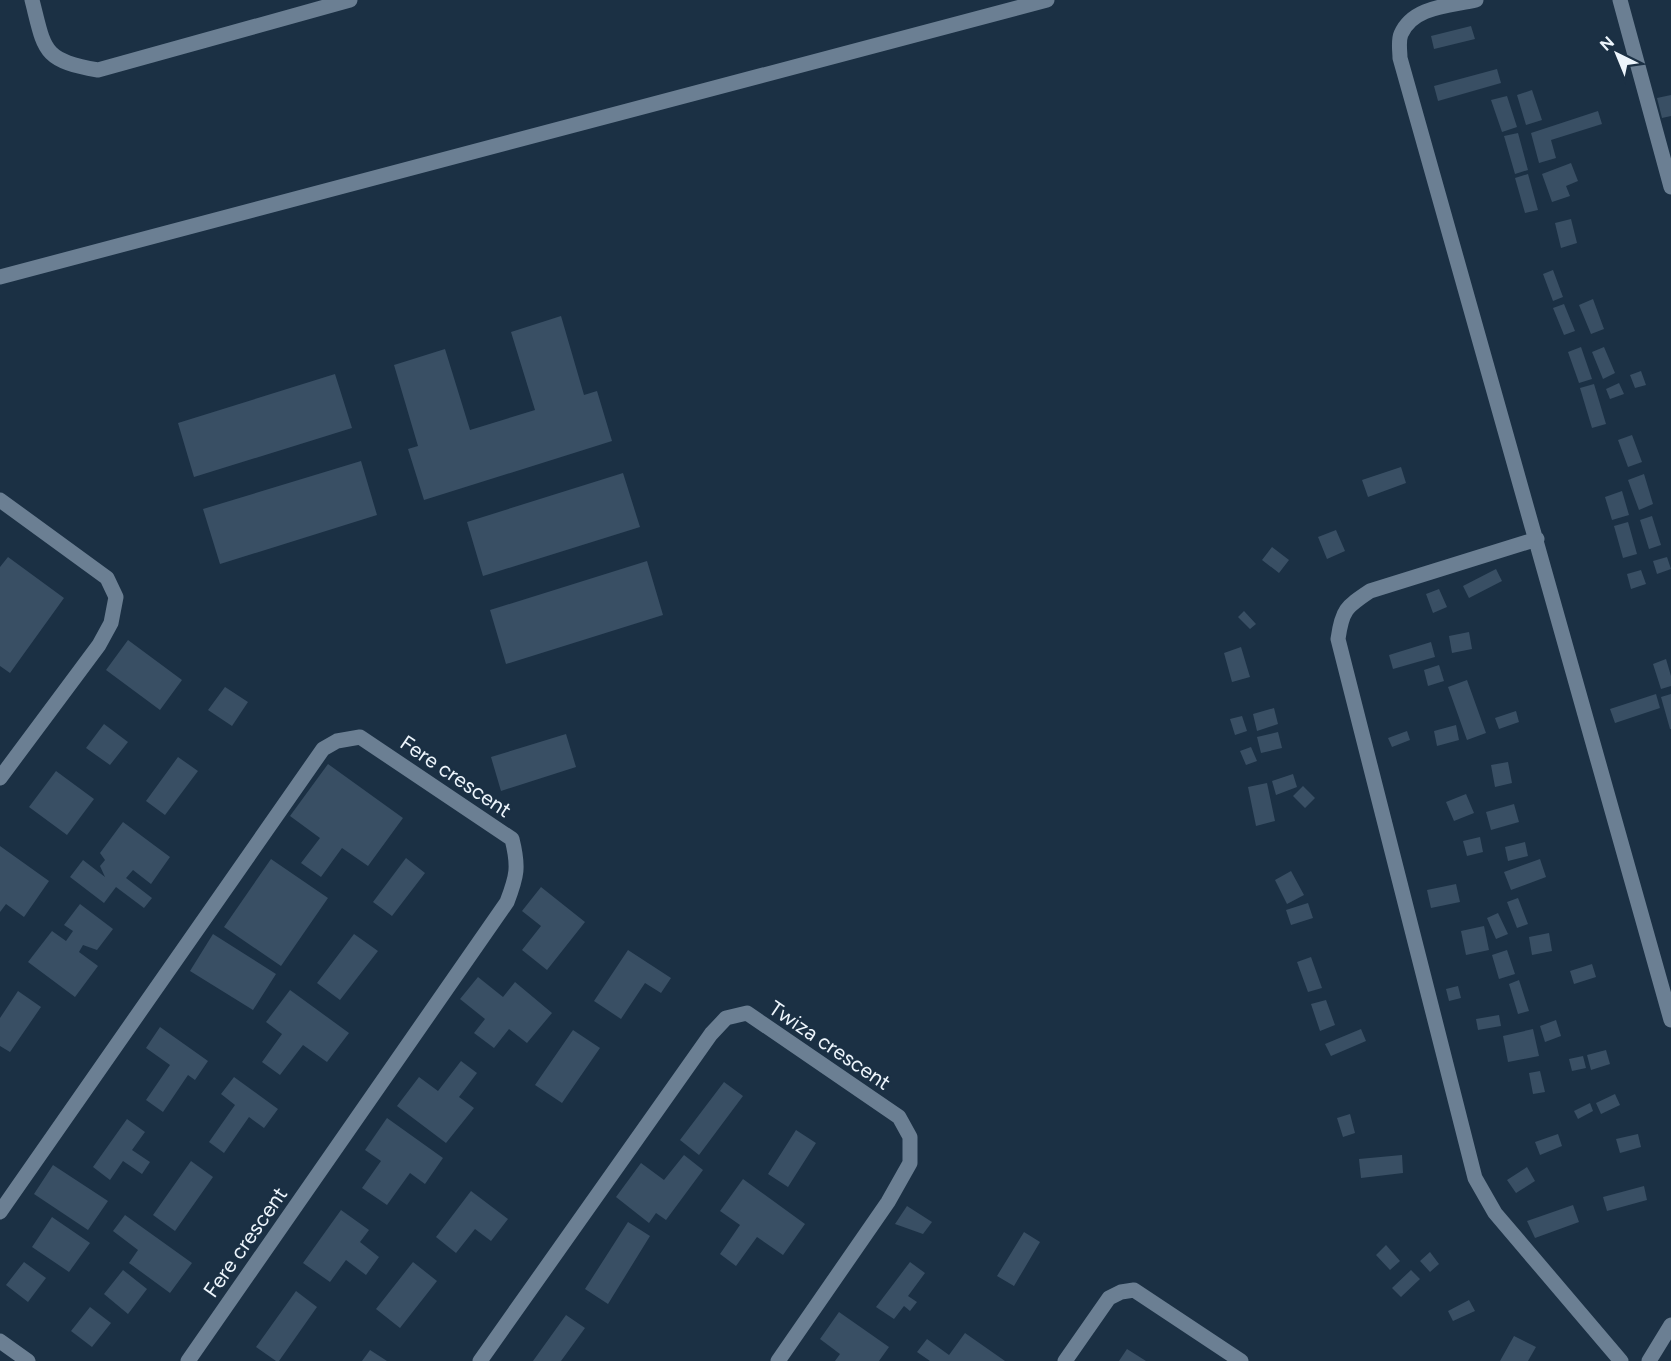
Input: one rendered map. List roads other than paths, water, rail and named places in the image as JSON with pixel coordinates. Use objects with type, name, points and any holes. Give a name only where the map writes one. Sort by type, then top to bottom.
[{"type":"street","points":[[32,0],[43,42],[56,59],[98,69],[350,0]]},
{"type":"street","points":[[0,277],[1047,0]]},
{"type":"street","points":[[1476,0],[1420,12],[1408,23],[1400,36],[1400,58],[1671,1020]]},
{"type":"street","points":[[1620,0],[1671,187]]},
{"type":"street","points":[[0,500],[107,578],[116,597],[111,623],[99,645],[0,778]]},
{"type":"street","points":[[1537,539],[1370,591],[1353,602],[1341,617],[1338,639],[1475,1178],[1495,1213],[1621,1361]]},
{"type":"street","name":"Fere crescent","points":[[0,1212],[323,749],[337,741],[360,736],[512,839],[517,860],[515,881],[507,902],[188,1361]]},
{"type":"street","name":"Twiza crescent","points":[[480,1361],[711,1034],[726,1018],[747,1013],[899,1117],[910,1137],[910,1163],[888,1202],[778,1361]]},
{"type":"street","points":[[1065,1361],[1109,1298],[1121,1292],[1134,1290],[1241,1361]]},
{"type":"street","points":[[1649,1361],[1671,1325]]},
{"type":"street","points":[[0,1341],[28,1361]]}]
